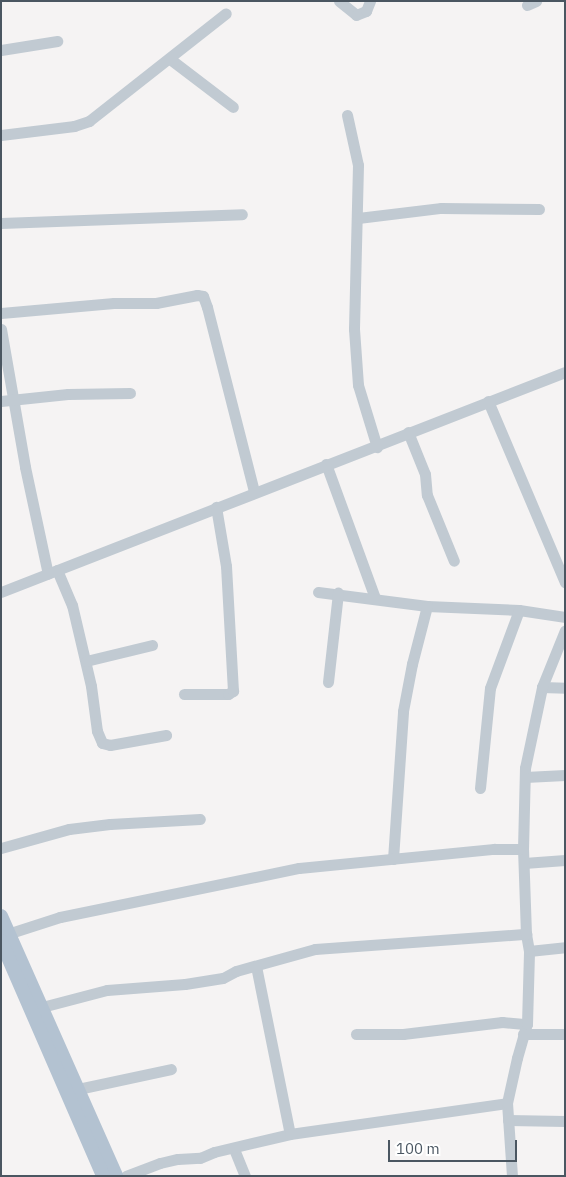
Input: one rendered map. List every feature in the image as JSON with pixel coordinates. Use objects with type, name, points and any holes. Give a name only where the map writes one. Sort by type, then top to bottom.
[{"type":"main road","points":[[1,916],[4,936],[103,1176]]},
{"type":"main road","points":[[4,936],[42,1008],[116,1176]]},
{"type":"street","points":[[340,1],[356,15],[366,11],[370,1]]},
{"type":"street","points":[[1,135],[74,126],[89,121],[226,13]]},
{"type":"street","points":[[1,50],[57,41]]},
{"type":"street","points":[[170,59],[234,107]]},
{"type":"street","points":[[347,115],[358,165],[354,329],[358,385],[377,446]]},
{"type":"street","points":[[358,218],[441,208],[539,209]]},
{"type":"street","points":[[1,223],[242,214]]},
{"type":"street","points":[[1,313],[114,303],[156,303],[197,295],[203,296],[208,307],[254,492]]},
{"type":"street","points":[[1,329],[36,523],[52,572],[72,605],[86,661],[97,731],[102,743],[110,745],[166,735]]},
{"type":"street","points":[[1,592],[565,372]]},
{"type":"street","points":[[1,401],[68,394],[130,393]]},
{"type":"street","points":[[488,401],[565,582]]},
{"type":"street","points":[[408,432],[425,474],[427,495],[454,561]]},
{"type":"street","points":[[326,464],[375,598]]},
{"type":"street","points":[[184,694],[228,694],[233,691],[226,566],[216,508]]},
{"type":"street","points":[[318,592],[338,593],[427,606],[519,610],[565,617]]},
{"type":"street","points":[[328,682],[338,593]]},
{"type":"street","points":[[393,859],[403,711],[412,664],[427,606]]},
{"type":"street","points":[[480,788],[490,688],[519,610]]},
{"type":"street","points":[[512,1176],[507,1103],[525,1029],[529,951],[526,934],[523,850],[525,777],[542,687],[565,630]]},
{"type":"street","points":[[86,661],[152,644]]},
{"type":"street","points":[[542,687],[565,688]]},
{"type":"street","points":[[525,777],[565,775]]},
{"type":"street","points":[[1,848],[68,829],[110,824],[200,820]]},
{"type":"street","points":[[4,936],[69,915],[299,868],[494,849],[523,850]]},
{"type":"street","points":[[524,863],[565,860]]},
{"type":"street","points":[[42,1008],[107,990],[185,984],[223,978],[256,966],[315,949],[526,934]]},
{"type":"street","points":[[529,951],[565,947]]},
{"type":"street","points":[[256,966],[290,1134]]},
{"type":"street","points":[[356,1034],[403,1034],[502,1022],[525,1029],[565,1034]]},
{"type":"street","points":[[78,1089],[171,1069]]},
{"type":"street","points":[[126,1176],[169,1161],[187,1158],[195,1159],[214,1152],[290,1134],[507,1103]]},
{"type":"street","points":[[508,1120],[565,1121]]},
{"type":"street","points":[[234,1148],[245,1176]]}]
